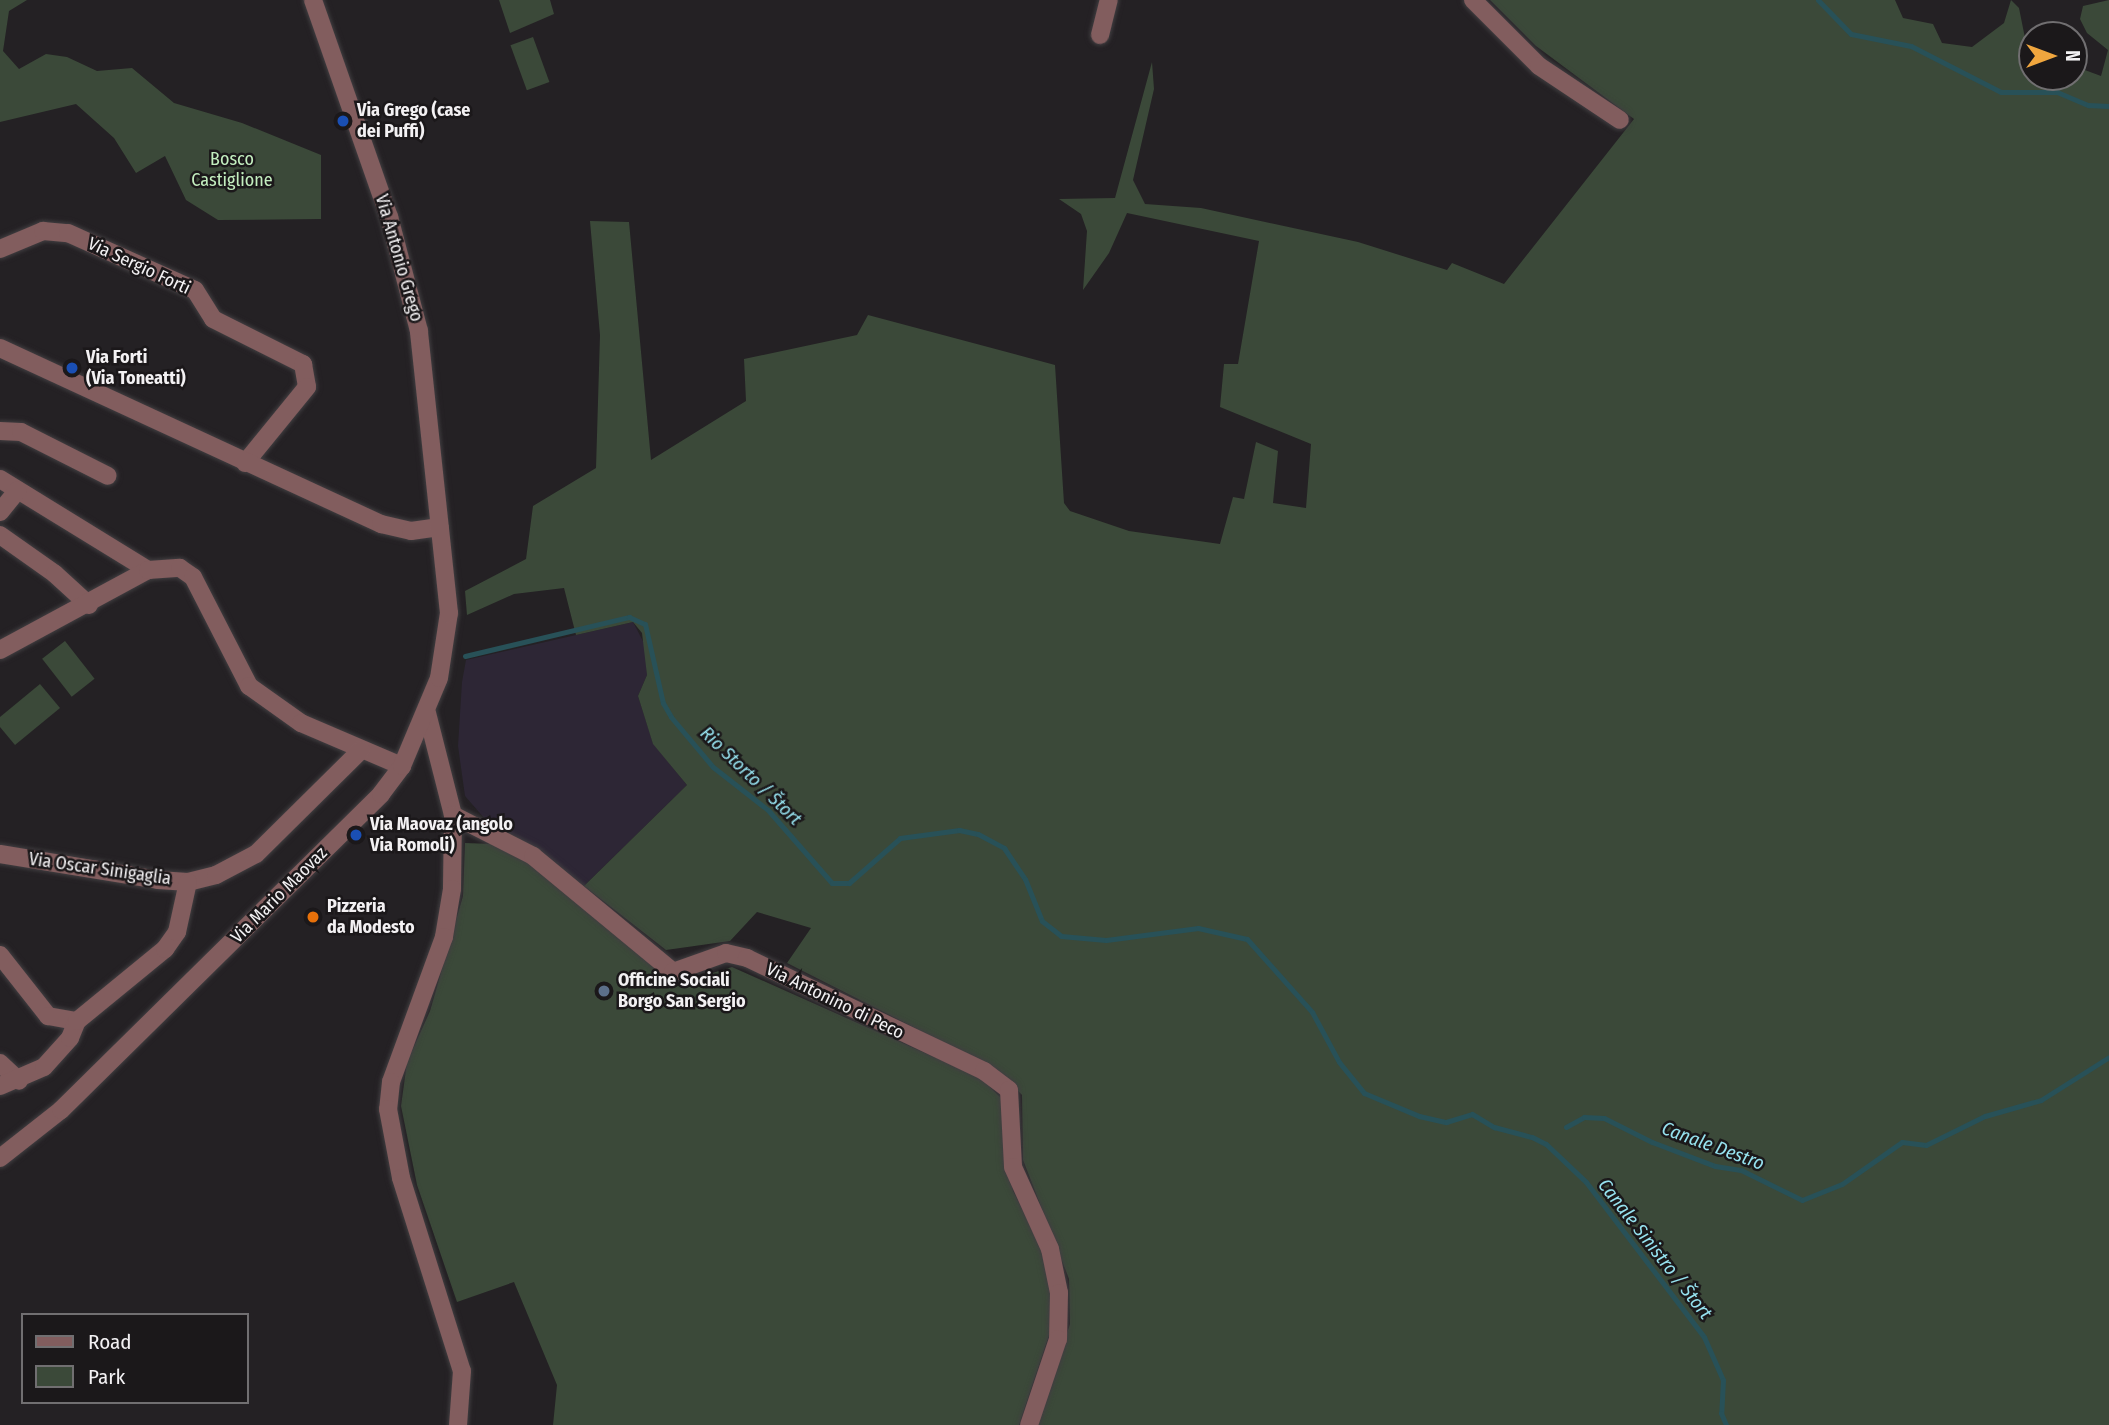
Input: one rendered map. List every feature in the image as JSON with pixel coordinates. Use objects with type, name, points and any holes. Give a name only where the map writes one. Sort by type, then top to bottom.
[{"type":"street","name":"Via Antonio Grego","points":[[313,0],[389,217],[411,294],[425,379],[440,527]]},
{"type":"street","points":[[1100,35],[1109,0]]},
{"type":"street","points":[[1473,0],[1538,66],[1620,120]]},
{"type":"street","name":"Via Sergio Forti","points":[[0,249],[43,232],[68,233],[195,290],[213,319],[303,364],[307,387],[245,463]]},
{"type":"street","points":[[0,348],[381,524],[411,531],[440,527]]},
{"type":"street","points":[[0,431],[21,432],[108,476]]},
{"type":"street","points":[[0,479],[148,570]]},
{"type":"street","points":[[0,512],[18,490]]},
{"type":"street","name":"Via Mario Maovaz","points":[[0,1158],[61,1110],[381,794],[402,766],[427,713],[439,678],[449,613],[440,527]]},
{"type":"street","points":[[0,535],[55,574],[89,605]]},
{"type":"street","points":[[0,650],[89,605],[148,570],[180,568],[193,577],[249,686],[272,706],[361,750],[402,766]]},
{"type":"street","points":[[427,713],[453,815],[452,889],[444,937],[391,1083],[388,1109],[401,1178],[462,1371],[458,1425]]},
{"type":"street","name":"Via Oscar Sinigaglia","points":[[0,854],[188,882],[240,865],[256,854],[361,750]]},
{"type":"street","name":"Via Antonino di Peco","points":[[453,815],[533,856],[673,972],[726,953],[747,958],[984,1071],[1009,1090],[1013,1167],[1050,1249],[1059,1293],[1058,1339],[1029,1425]]},
{"type":"street","points":[[0,1086],[19,1081],[56,1056],[78,1021],[165,949],[177,932],[188,882]]},
{"type":"street","points":[[0,955],[48,1016],[78,1021]]},
{"type":"street","points":[[0,1063],[19,1081]]},
{"type":"shaded area","points":[[633,622],[646,647],[647,675],[638,696],[653,743],[687,785],[584,886],[533,847],[485,819],[465,796],[458,746],[466,660]]},
{"type":"green space","name":"Bosco Castiglione","points":[[0,0],[27,0],[9,11],[3,51],[19,69],[46,54],[67,57],[97,71],[132,68],[174,103],[242,123],[321,155],[321,219],[218,220],[186,200],[165,156],[136,173],[114,138],[76,104],[0,122]]},
{"type":"green space","points":[[499,0],[550,0],[554,14],[510,33]]},
{"type":"green space","points":[[1490,0],[1895,0],[1903,18],[1933,24],[1942,43],[1972,47],[2004,23],[2011,0],[2019,8],[2022,21],[2018,21],[2018,91],[2088,91],[2088,71],[2101,76],[2108,50],[2088,34],[2088,21],[2080,19],[2083,6],[2109,0],[2109,1425],[1037,1425],[1070,1324],[1069,1279],[1023,1160],[1022,1095],[998,1070],[787,963],[811,928],[757,912],[730,941],[666,950],[584,886],[687,785],[653,744],[638,696],[647,675],[642,633],[633,622],[576,635],[564,588],[514,594],[467,615],[465,591],[526,559],[533,506],[596,468],[600,335],[590,221],[629,222],[651,460],[746,401],[744,359],[857,335],[868,315],[1055,365],[1064,503],[1070,511],[1129,531],[1220,544],[1233,497],[1244,499],[1256,442],[1278,451],[1273,503],[1306,508],[1311,444],[1220,407],[1224,364],[1238,364],[1259,241],[1127,213],[1109,253],[1083,290],[1087,231],[1081,214],[1059,199],[1115,198],[1152,62],[1154,89],[1133,180],[1145,204],[1201,208],[1358,242],[1447,270],[1452,263],[1504,284],[1634,119],[1536,46]]},
{"type":"green space","points":[[533,37],[549,82],[527,90],[510,45]]},
{"type":"green space","points":[[65,641],[95,679],[72,697],[42,659]]},
{"type":"green space","points":[[40,684],[60,708],[15,745],[0,727],[0,717]]},
{"type":"green space","points":[[465,843],[493,844],[550,873],[673,985],[732,967],[981,1078],[1002,1099],[1005,1158],[1013,1191],[1040,1244],[1051,1291],[1050,1332],[1019,1425],[553,1425],[557,1385],[514,1282],[457,1302],[417,1185],[401,1106],[407,1062],[430,1011],[463,896]]},
{"type":"waterway","points":[[1818,0],[1851,34],[1911,46],[2001,92],[2057,92],[2088,105],[2109,106]]},
{"type":"waterway","name":"Rio Storto / Štort","points":[[465,656],[629,617],[645,624],[663,703],[671,717],[713,767],[768,810],[832,883],[849,883],[900,838],[959,830],[978,834],[1004,848],[1025,879],[1042,921],[1061,936],[1106,940],[1198,928],[1247,939],[1312,1012],[1339,1062],[1364,1093],[1419,1116],[1446,1122],[1472,1114],[1494,1127],[1532,1137],[1546,1144],[1586,1182],[1704,1337],[1723,1380],[1721,1413],[1726,1425]]},
{"type":"waterway","name":"Canale Destro","points":[[1566,1127],[1584,1117],[1604,1118],[1652,1142],[1715,1166],[1741,1170],[1802,1200],[1842,1184],[1902,1142],[1926,1145],[1985,1116],[2041,1100],[2109,1057]]},
{"type":"place","name":"Via Grego (case dei Puffi)","points":[[343,121]]},
{"type":"place","name":"Via Forti (Via Toneatti)","points":[[72,368]]},
{"type":"place","name":"Via Maovaz (angolo Via Romoli)","points":[[356,835]]},
{"type":"place","name":"Pizzeria da Modesto","points":[[313,917]]},
{"type":"place","name":"Officine Sociali Borgo San Sergio","points":[[604,991]]},
{"type":"water label","name":"Canale Sinistro / Štort","points":[[1655,1249]]}]
